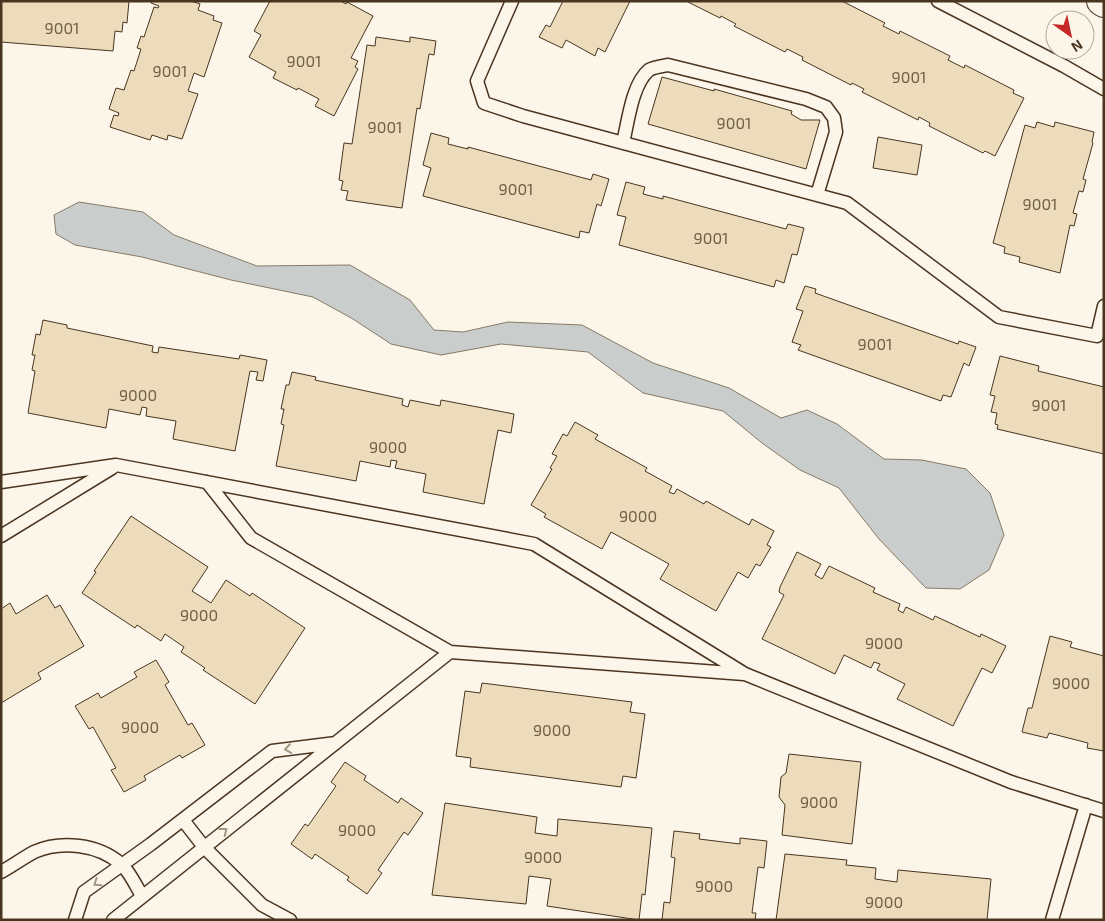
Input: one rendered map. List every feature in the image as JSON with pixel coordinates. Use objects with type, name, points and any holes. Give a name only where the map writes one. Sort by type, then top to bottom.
[{"type":"lane","points":[[512,1],[477,81],[484,104],[847,203],[999,317],[1100,336],[1104,306]]},
{"type":"lane","points":[[938,1],[1064,66],[1104,89]]},
{"type":"lane","points":[[623,143],[635,94],[643,78],[651,69],[668,65],[806,99],[826,107],[834,118],[836,132],[817,195]]},
{"type":"lane","points":[[1,536],[116,465]]},
{"type":"lane","points":[[1,482],[116,465],[534,544],[746,674],[1011,782],[1104,811]]},
{"type":"lane","points":[[207,482],[251,538],[450,652],[746,674]]},
{"type":"lane","points":[[113,920],[450,652]]},
{"type":"lane","points":[[75,920],[84,892],[183,820],[272,751],[336,742]]},
{"type":"lane","points":[[1052,920],[1086,805]]},
{"type":"lane","points":[[183,820],[204,847],[262,905],[290,920]]},
{"type":"lane","points":[[1,872],[35,852],[59,845],[85,847],[104,852],[122,865],[142,896]]},
{"type":"shaded area","points":[[79,202],[143,212],[174,235],[257,266],[350,265],[410,300],[434,330],[463,332],[508,322],[582,325],[653,363],[729,388],[781,418],[807,410],[837,424],[884,459],[922,460],[966,469],[990,493],[1004,535],[989,570],[960,589],[926,588],[879,539],[839,488],[800,470],[762,443],[723,411],[643,393],[588,352],[501,344],[441,355],[391,344],[353,319],[313,297],[231,280],[142,257],[75,245],[56,234],[54,215]]},
{"type":"building","points":[[1,1],[129,1],[127,23],[123,22],[122,32],[115,31],[113,51],[1,42]]},
{"type":"building","points":[[152,1],[191,1],[200,4],[198,10],[214,16],[213,20],[222,23],[204,77],[194,73],[188,91],[198,94],[182,139],[168,135],[167,140],[152,135],[150,140],[110,127],[114,115],[118,116],[119,113],[109,109],[116,88],[124,90],[131,70],[134,71],[141,49],[137,48],[141,36],[144,37],[154,7],[158,8],[159,6],[151,3]]},
{"type":"building","points":[[270,1],[341,1],[346,4],[347,2],[373,16],[351,58],[358,61],[355,67],[358,69],[334,116],[315,106],[319,99],[273,78],[276,72],[249,57],[261,35],[254,31]]},
{"type":"building","points":[[563,1],[630,1],[605,52],[598,48],[595,56],[566,40],[562,48],[539,37],[546,25],[550,27]]},
{"type":"building","points":[[686,1],[842,1],[885,23],[883,26],[899,34],[900,31],[950,56],[948,60],[964,68],[965,65],[1014,90],[1013,93],[1024,98],[995,156],[985,151],[983,153],[929,126],[930,123],[919,117],[918,120],[862,92],[864,89],[852,83],[851,85],[802,60],[803,57],[787,49],[785,52],[734,26],[736,24],[721,16],[720,18]]},
{"type":"building","points":[[376,37],[410,42],[410,37],[436,41],[434,55],[429,54],[420,109],[417,108],[402,208],[346,200],[348,191],[341,190],[343,181],[339,180],[344,143],[352,144],[367,45],[375,46]]},
{"type":"building","points":[[662,77],[714,91],[714,89],[792,111],[791,114],[801,120],[820,120],[806,169],[648,124]]},
{"type":"building","points":[[1037,122],[1054,127],[1055,122],[1094,132],[1093,143],[1083,179],[1086,180],[1083,192],[1079,191],[1073,213],[1077,214],[1074,226],[1070,225],[1060,273],[1019,262],[1020,257],[1004,253],[1005,247],[993,243],[1025,125],[1035,128]]},
{"type":"building","points":[[431,133],[449,138],[448,144],[468,149],[468,147],[591,180],[593,174],[609,179],[601,206],[597,204],[589,233],[580,231],[579,238],[423,196],[431,168],[423,165]]},
{"type":"building","points":[[878,137],[922,145],[917,175],[873,168]]},
{"type":"building","points":[[626,182],[645,187],[643,194],[663,199],[663,196],[786,229],[788,224],[804,228],[797,255],[792,254],[784,283],[776,280],[774,287],[619,245],[626,217],[617,215]]},
{"type":"building","points":[[805,286],[816,289],[815,293],[958,344],[959,341],[976,347],[969,366],[964,363],[951,397],[943,395],[941,401],[798,350],[801,345],[792,342],[803,311],[796,309]]},
{"type":"building","points":[[43,320],[67,325],[67,328],[153,346],[152,352],[158,353],[159,347],[239,359],[240,355],[267,360],[263,381],[256,380],[258,372],[250,371],[235,451],[173,439],[176,421],[146,416],[147,408],[142,407],[140,415],[109,409],[106,428],[28,413],[35,371],[32,370],[35,355],[32,355],[36,334],[40,335]]},
{"type":"building","points":[[1000,356],[1039,366],[1038,371],[1104,387],[1104,454],[997,429],[998,425],[995,424],[997,413],[991,412],[995,396],[990,395]]},
{"type":"building","points":[[292,372],[316,377],[315,380],[403,399],[402,405],[408,407],[410,400],[440,406],[441,400],[514,414],[511,433],[498,430],[484,504],[423,492],[426,474],[395,468],[397,461],[391,460],[390,467],[360,461],[356,481],[276,466],[284,425],[281,424],[284,409],[281,409],[286,385],[289,385]]},
{"type":"building","points":[[575,422],[598,435],[595,439],[647,468],[645,471],[672,486],[669,492],[674,494],[677,489],[704,504],[706,501],[749,525],[752,519],[774,531],[767,545],[771,547],[760,566],[756,564],[748,578],[738,572],[716,611],[660,579],[669,564],[611,532],[602,549],[544,517],[546,514],[531,505],[552,469],[550,468],[557,456],[552,454],[563,434],[567,436]]},
{"type":"building","points":[[131,516],[208,567],[192,591],[211,603],[226,580],[250,596],[252,593],[305,628],[255,704],[203,670],[205,668],[181,652],[184,647],[165,634],[161,641],[137,625],[135,628],[82,593],[96,572],[94,571]]},
{"type":"building","points":[[797,552],[821,564],[815,575],[822,579],[829,566],[875,588],[873,592],[900,604],[898,610],[903,613],[906,607],[933,620],[935,616],[980,637],[981,634],[1006,646],[992,673],[982,668],[953,726],[897,699],[905,684],[877,670],[880,664],[874,662],[871,668],[844,655],[835,674],[762,639],[784,595],[779,592],[780,587]]},
{"type":"building","points":[[47,595],[55,608],[60,605],[84,646],[38,673],[41,679],[1,703],[1,609],[10,603],[16,614]]},
{"type":"building","points":[[1050,636],[1072,642],[1070,647],[1104,656],[1104,751],[1087,748],[1088,743],[1049,733],[1047,738],[1022,732],[1028,708],[1032,708]]},
{"type":"building","points":[[156,660],[169,682],[165,685],[188,725],[192,723],[205,745],[182,758],[180,755],[144,776],[146,780],[124,792],[111,770],[116,768],[93,727],[89,729],[75,706],[98,693],[101,698],[137,677],[134,672]]},
{"type":"building","points":[[482,683],[632,702],[630,712],[645,714],[636,778],[623,776],[621,787],[470,767],[471,758],[456,756],[465,691],[480,693]]},
{"type":"building","points":[[789,754],[861,762],[852,844],[782,835],[785,805],[779,797],[781,777],[786,773]]},
{"type":"building","points":[[345,762],[366,776],[364,780],[398,803],[401,798],[423,813],[408,835],[404,832],[378,870],[382,873],[367,894],[347,880],[349,877],[315,854],[312,859],[291,844],[305,824],[308,826],[336,786],[331,782]]},
{"type":"building","points":[[445,803],[537,817],[535,833],[557,836],[558,819],[652,828],[645,895],[642,894],[639,920],[547,906],[551,879],[529,876],[526,904],[432,895]]},
{"type":"building","points":[[674,831],[700,834],[699,839],[740,844],[740,838],[767,841],[764,868],[758,867],[752,913],[756,913],[755,920],[662,920],[664,902],[670,903],[675,858],[671,857]]},
{"type":"building","points":[[785,854],[847,860],[846,865],[876,868],[875,879],[897,882],[898,870],[991,879],[987,920],[776,920]]}]
